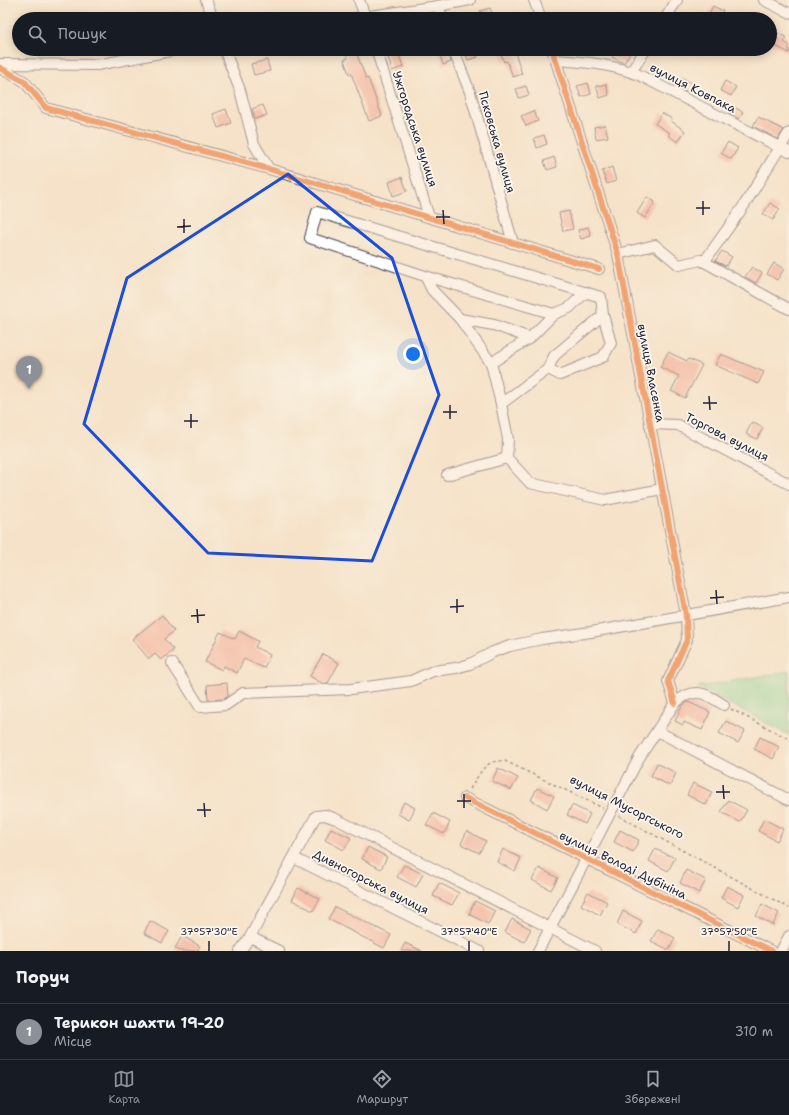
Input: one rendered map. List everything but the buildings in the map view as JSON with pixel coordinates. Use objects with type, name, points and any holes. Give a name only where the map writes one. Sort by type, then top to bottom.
[{"type":"street","points":[[206,0],[210,12]]},
{"type":"street","points":[[359,0],[364,12]]},
{"type":"street","points":[[402,12],[470,0]]},
{"type":"street","points":[[534,0],[538,12]]},
{"type":"street","points":[[669,12],[677,0]]},
{"type":"street","points":[[764,0],[789,13]]},
{"type":"street","points":[[438,6],[440,12]]},
{"type":"street","points":[[0,64],[97,65],[144,56]]},
{"type":"street","points":[[227,56],[240,90],[254,144],[269,169]]},
{"type":"street","name":"Ужгородська вулиця","points":[[378,56],[429,217]]},
{"type":"street","name":"Псковська вулиця","points":[[456,56],[470,92],[513,243]]},
{"type":"street","name":"вулиця Власенка","points":[[555,56],[618,254],[686,615],[687,640],[668,681],[675,703]]},
{"type":"street","points":[[631,72],[641,56]]},
{"type":"street","name":"вулиця Ковпака","points":[[556,60],[595,63],[631,72],[784,150]]},
{"type":"street","points":[[0,68],[24,81],[46,108],[269,169],[599,269]]},
{"type":"street","points":[[704,262],[784,150],[789,133]]},
{"type":"street","points":[[548,369],[560,375],[604,357],[611,344],[603,315],[601,297],[317,212],[310,238],[425,276],[554,314]]},
{"type":"street","points":[[618,254],[655,245],[678,264],[701,260],[789,309]]},
{"type":"street","points":[[425,276],[432,290],[460,319],[491,363],[502,404],[508,438],[507,458],[530,483],[605,500],[662,489]]},
{"type":"street","points":[[491,363],[530,338],[554,314],[569,308],[586,292]]},
{"type":"street","points":[[502,404],[548,369],[554,356],[603,315]]},
{"type":"street","points":[[460,319],[494,325],[530,338]]},
{"type":"street","name":"Торгова вулиця","points":[[650,424],[678,425],[789,484]]},
{"type":"street","points":[[447,475],[507,458]]},
{"type":"street","points":[[172,663],[200,707],[226,705],[243,693],[351,689],[411,681],[433,671],[456,668],[470,664],[493,652],[510,646],[542,639],[789,597]]},
{"type":"street","points":[[538,951],[639,758],[675,703],[682,697],[698,692],[707,694],[724,705]]},
{"type":"street","points":[[657,731],[789,800]]},
{"type":"street","name":"вулиця Володі Дубініна","points":[[465,798],[771,951]]},
{"type":"street","points":[[240,951],[250,937],[316,816],[325,815],[336,819],[595,951]]},
{"type":"street","name":"Дивногорська вулиця","points":[[294,858],[479,951]]},
{"type":"street","points":[[781,951],[789,936]]},
{"type":"street","points":[[250,937],[279,951]]},
{"type":"path","points":[[724,705],[789,740]]},
{"type":"highlighted area","points":[[288,174],[392,258],[439,395],[372,561],[208,553],[84,424],[127,278]]},
{"type":"green space","points":[[789,671],[789,735],[698,687]]},
{"type":"cycle path","points":[[554,56],[618,254],[686,615],[687,640],[668,681],[675,703]]},
{"type":"cycle path","points":[[0,68],[24,81],[46,108],[269,169],[599,269]]},
{"type":"cycle path","points":[[465,798],[771,951]]},
{"type":"place","name":"Терикон шахти 19-20","points":[[29,389]]}]
